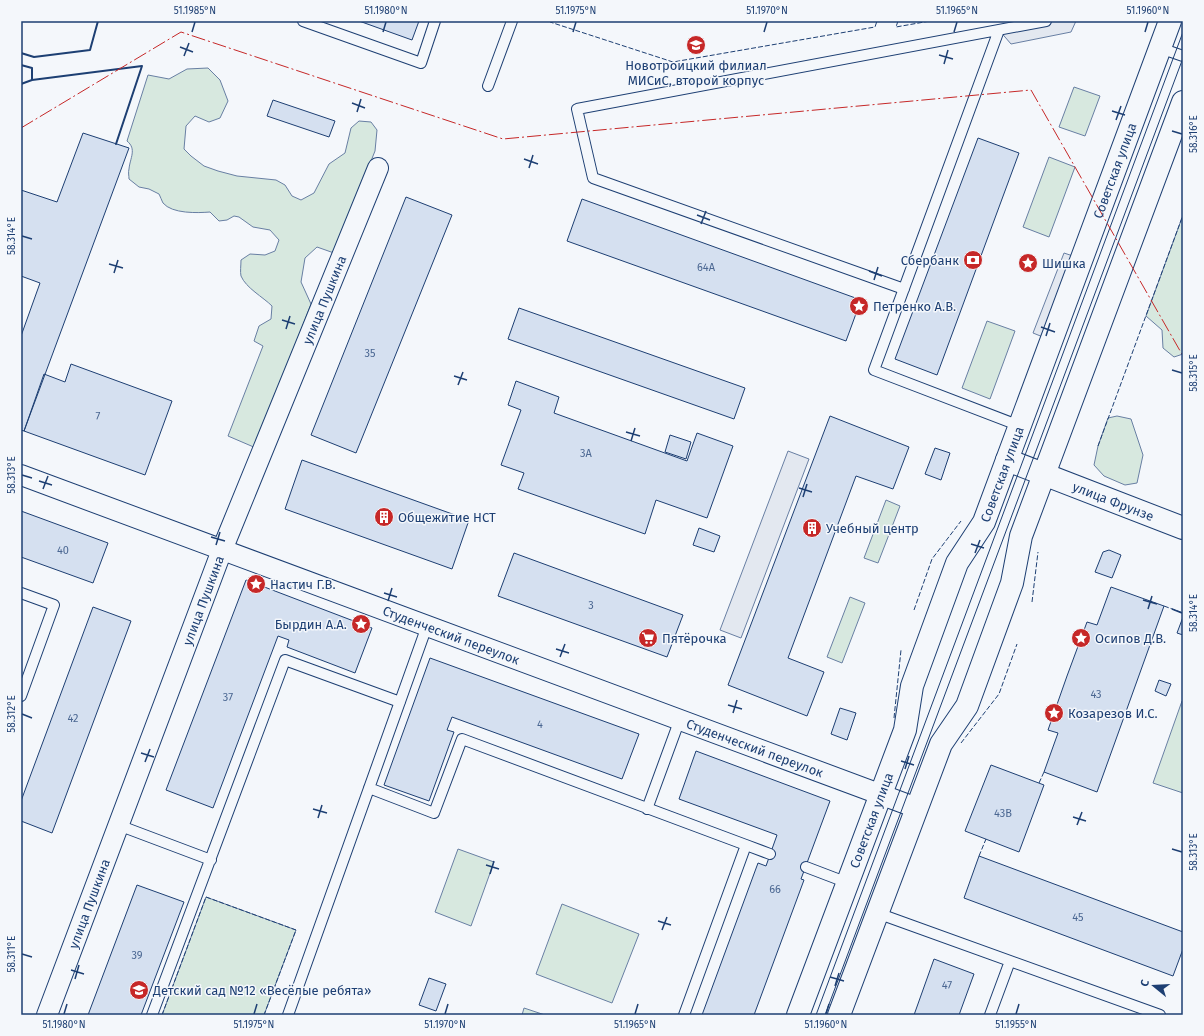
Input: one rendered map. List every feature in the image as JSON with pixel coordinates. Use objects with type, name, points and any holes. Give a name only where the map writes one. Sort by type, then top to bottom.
[{"type":"main road","name":"Советская улица","points":[[798,1015],[905,730],[912,686],[957,563],[984,522],[1170,21]]},
{"type":"main road","points":[[839,1015],[941,744],[967,706],[1012,583],[1021,536],[1183,102]]},
{"type":"main road","name":"улица Фрунзе","points":[[1007,460],[1183,528]]},
{"type":"street","name":"улица Пушкина","points":[[47,1015],[222,550],[378,168]]},
{"type":"street","name":"Студенческий переулок","points":[[21,476],[917,808]]},
{"type":"lane","points":[[303,21],[420,63],[436,21]]},
{"type":"lane","points":[[488,86],[512,21]]},
{"type":"lane","points":[[904,289],[594,178],[577,109],[1046,21]]},
{"type":"lane","points":[[999,30],[874,370],[1020,426]]},
{"type":"lane","points":[[1160,48],[1183,56]]},
{"type":"lane","points":[[21,593],[54,605],[21,696]]},
{"type":"lane","points":[[288,1015],[428,626]]},
{"type":"lane","points":[[152,1015],[285,660],[400,702]]},
{"type":"lane","points":[[647,809],[680,719]]},
{"type":"lane","points":[[369,788],[434,812],[462,739],[770,854]]},
{"type":"lane","points":[[118,825],[210,860]]},
{"type":"lane","points":[[684,1015],[746,845]]},
{"type":"lane","points":[[806,867],[848,883]]},
{"type":"lane","points":[[877,913],[1160,1015]]},
{"type":"lane","points":[[990,1015],[1010,961]]},
{"type":"shaded area","points":[[1046,21],[1076,21],[1071,32],[1011,44],[999,30]]},
{"type":"shaded area","points":[[208,68],[220,80],[228,101],[220,118],[209,122],[195,116],[186,126],[184,149],[204,166],[237,176],[276,180],[285,185],[292,196],[301,200],[314,193],[329,164],[345,153],[351,128],[359,121],[371,122],[377,130],[375,151],[334,253],[317,247],[305,258],[301,282],[311,304],[256,448],[228,436],[263,346],[254,341],[259,326],[271,319],[272,306],[243,280],[241,276],[241,260],[250,254],[265,255],[275,251],[279,240],[270,230],[253,227],[239,217],[234,216],[227,220],[219,221],[210,212],[185,212],[167,207],[163,203],[159,194],[149,189],[139,187],[129,179],[132,147],[127,141],[148,75],[169,79],[187,69]]},
{"type":"shaded area","points":[[1074,87],[1100,96],[1085,136],[1059,127]]},
{"type":"shaded area","points":[[1049,157],[1075,167],[1049,237],[1023,227]]},
{"type":"shaded area","points":[[1183,215],[1183,354],[1174,357],[1163,348],[1162,330],[1146,316]]},
{"type":"shaded area","points":[[1064,253],[1073,256],[1043,337],[1033,333]]},
{"type":"shaded area","points":[[987,321],[1015,331],[990,399],[962,388]]},
{"type":"shaded area","points":[[1117,416],[1131,419],[1143,455],[1137,483],[1125,485],[1104,476],[1094,465],[1098,446],[1108,418]]},
{"type":"shaded area","points":[[788,451],[809,459],[741,638],[720,630]]},
{"type":"shaded area","points":[[886,500],[900,506],[878,563],[864,558]]},
{"type":"shaded area","points":[[850,597],[865,603],[842,663],[827,657]]},
{"type":"shaded area","points":[[1182,701],[1183,702],[1183,793],[1153,783]]},
{"type":"shaded area","points":[[458,849],[494,862],[471,926],[435,912]]},
{"type":"shaded area","points":[[206,897],[296,930],[264,1015],[162,1015]]},
{"type":"shaded area","points":[[562,904],[639,934],[612,1003],[536,974]]},
{"type":"shaded area","points":[[524,1008],[545,1015],[522,1015]]},
{"type":"building","points":[[359,21],[419,21],[412,40]]},
{"type":"building","points":[[273,100],[335,121],[329,137],[267,116]]},
{"type":"building","points":[[83,133],[129,148],[24,431],[21,430],[21,336],[40,283],[21,276],[21,190],[57,202]]},
{"type":"building","points":[[978,138],[1019,153],[937,375],[895,359]]},
{"type":"building","points":[[406,197],[452,215],[356,453],[311,435]]},
{"type":"building","points":[[582,199],[861,300],[846,341],[567,241]]},
{"type":"building","points":[[519,308],[745,388],[734,419],[508,339]]},
{"type":"building","points":[[71,364],[172,401],[145,475],[24,431],[44,374],[65,382]]},
{"type":"building","points":[[516,381],[559,397],[554,413],[687,461],[697,433],[733,446],[707,518],[656,500],[645,534],[518,489],[524,473],[501,465],[521,410],[508,405]]},
{"type":"building","name":"Учебный центр","points":[[830,416],[909,447],[893,489],[856,476],[788,658],[824,672],[807,716],[728,685]]},
{"type":"building","points":[[670,435],[691,442],[686,459],[665,452]]},
{"type":"building","points":[[935,448],[950,453],[941,480],[925,474]]},
{"type":"building","name":"Общежитие НСТ","points":[[302,460],[469,520],[452,569],[285,509]]},
{"type":"building","points":[[21,511],[108,543],[93,583],[21,557]]},
{"type":"building","points":[[699,528],[720,536],[714,552],[693,545]]},
{"type":"building","points":[[1109,550],[1121,555],[1112,578],[1095,572],[1103,552]]},
{"type":"building","points":[[514,553],[683,615],[667,657],[498,596]]},
{"type":"building","points":[[246,580],[372,628],[355,673],[287,647],[289,640],[278,636],[213,808],[166,790]]},
{"type":"building","points":[[1111,587],[1164,606],[1097,792],[1044,772],[1058,733],[1048,730],[1067,676],[1087,622],[1097,625]]},
{"type":"building","points":[[93,607],[131,621],[52,833],[21,821],[21,801]]},
{"type":"building","points":[[1183,617],[1183,635],[1177,633]]},
{"type":"building","points":[[430,658],[639,734],[622,779],[452,717],[447,730],[454,732],[429,801],[384,785]]},
{"type":"building","points":[[1159,680],[1171,684],[1166,696],[1155,691]]},
{"type":"building","points":[[840,708],[856,713],[847,740],[831,734]]},
{"type":"building","points":[[696,751],[830,801],[801,879],[804,880],[754,1015],[702,1015],[758,863],[766,866],[777,835],[679,799]]},
{"type":"building","points":[[991,765],[1044,785],[1019,852],[965,831]]},
{"type":"building","points":[[979,856],[1183,932],[1183,949],[1173,976],[964,898]]},
{"type":"building","points":[[137,885],[184,902],[141,1015],[88,1015]]},
{"type":"building","points":[[934,959],[974,974],[959,1015],[914,1015]]},
{"type":"building","points":[[429,978],[446,984],[436,1011],[419,1005]]},
{"type":"tram line","points":[[816,1015],[1183,32]]},
{"type":"tram line","points":[[825,1015],[1183,58]]},
{"type":"fence","points":[[551,21],[550,22],[673,62],[875,27],[877,21]]},
{"type":"fence","points":[[898,21],[896,27],[930,21]]},
{"type":"fence","points":[[1098,446],[1183,215]]},
{"type":"fence","points":[[914,610],[932,559],[961,521]]},
{"type":"fence","points":[[1032,602],[1038,552]]},
{"type":"fence","points":[[1164,606],[1183,613]]},
{"type":"fence","points":[[961,743],[999,694],[1017,644]]},
{"type":"fence","points":[[894,718],[901,650]]},
{"type":"fence","points":[[1039,783],[1044,772]]},
{"type":"fence","points":[[979,856],[986,839]]},
{"type":"fence","points":[[162,1015],[206,897],[296,930],[264,1015]]},
{"type":"wall","points":[[21,53],[34,57],[90,50],[98,21]]},
{"type":"wall","points":[[21,65],[32,68],[32,80]]},
{"type":"wall","points":[[21,84],[32,80],[142,66],[116,144]]},
{"type":"power","points":[[21,128],[181,32],[503,139],[1031,90],[1183,356]]},
{"type":"place","name":"Новотроицкий филиал МИСиС, второй корпус","points":[[696,45]]},
{"type":"place","name":"Сбербанк","points":[[973,260]]},
{"type":"place","name":"Шишка","points":[[1028,263]]},
{"type":"place","name":"Петренко А.В.","points":[[859,306]]},
{"type":"place","name":"Общежитие НСТ","points":[[384,517]]},
{"type":"place","name":"Учебный центр","points":[[812,528]]},
{"type":"place","name":"Настич Г.В.","points":[[256,584]]},
{"type":"place","name":"Бырдин А.А.","points":[[361,624]]},
{"type":"place","name":"Пятёрочка","points":[[648,638]]},
{"type":"place","name":"Осипов Д.В.","points":[[1081,638]]},
{"type":"place","name":"Козарезов И.С.","points":[[1054,713]]},
{"type":"place","name":"Детский сад №12 «Весёлые ребята»","points":[[139,990]]}]
